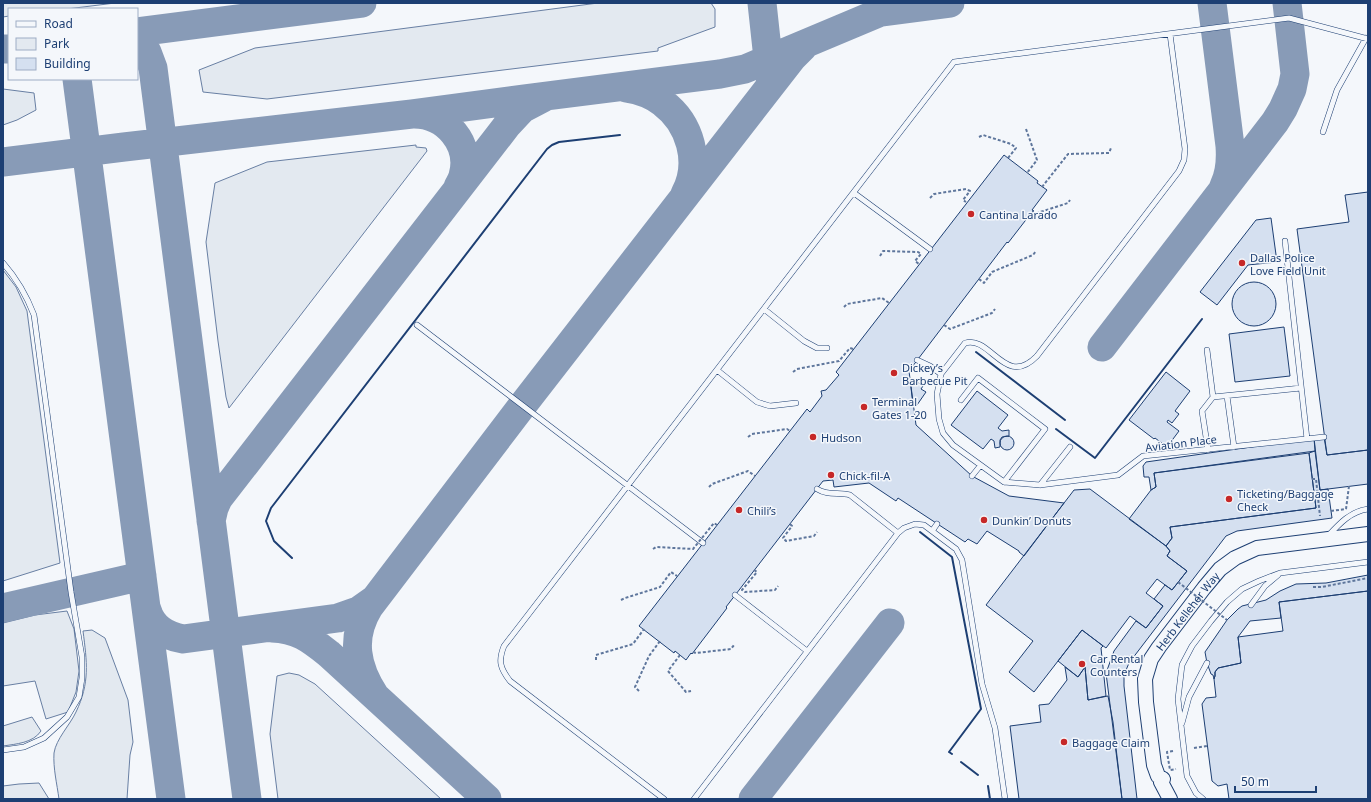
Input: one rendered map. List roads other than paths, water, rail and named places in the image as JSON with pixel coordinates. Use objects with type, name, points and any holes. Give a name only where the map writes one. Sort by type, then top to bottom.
[{"type":"main road","name":"Herb Kelleher Way","points":[[1170,799],[1161,782],[1163,779],[1158,776],[1154,765],[1146,702],[1145,679],[1152,659],[1167,636],[1220,569],[1235,558],[1257,548],[1368,534]]},
{"type":"lane","points":[[664,799],[510,681],[500,664],[500,655],[504,646],[954,62],[1289,18],[1367,39],[1337,90],[1323,132]]},
{"type":"lane","points":[[917,360],[930,366],[940,374],[965,343],[971,341],[980,345],[1001,361],[1010,365],[1020,367],[1029,363],[1036,356],[1179,171],[1184,160],[1185,149],[1170,34]]},
{"type":"lane","points":[[854,193],[930,249]]},
{"type":"lane","points":[[1285,241],[1307,439]]},
{"type":"lane","points":[[3,263],[14,276],[27,297],[34,314],[70,584],[82,657],[82,678],[79,697],[67,717],[44,738],[24,747],[3,750]]},
{"type":"lane","points":[[764,309],[804,341],[817,348],[827,348]]},
{"type":"lane","points":[[417,325],[703,543]]},
{"type":"lane","points":[[1207,350],[1213,397],[1202,411],[1208,450]]},
{"type":"lane","points":[[717,370],[757,402],[770,406],[796,403]]},
{"type":"lane","name":"Aviation Place","points":[[940,374],[937,394],[939,419],[943,433],[953,445],[1004,482],[1040,485],[1118,475],[1143,456],[1324,437]]},
{"type":"lane","points":[[961,400],[978,378],[1045,429],[1004,482]]},
{"type":"lane","points":[[1213,397],[1301,388]]},
{"type":"lane","points":[[1227,396],[1234,447]]},
{"type":"lane","points":[[1040,485],[1070,447]]},
{"type":"lane","points":[[972,476],[980,466]]},
{"type":"lane","points":[[817,489],[830,494],[842,493],[850,495],[898,533]]},
{"type":"lane","points":[[1325,539],[1341,522],[1358,511],[1368,510]]},
{"type":"lane","points":[[694,799],[898,533],[904,528],[915,524],[924,526],[956,549],[962,560],[982,684],[995,728],[1005,799]]},
{"type":"lane","points":[[932,531],[937,524]]},
{"type":"lane","points":[[1203,799],[1196,792],[1187,776],[1178,699],[1182,665],[1192,646],[1211,620],[1242,589],[1280,573],[1368,562]]},
{"type":"lane","points":[[1251,605],[1265,586],[1280,573]]},
{"type":"lane","points":[[735,595],[808,651]]},
{"type":"lane","points":[[1181,726],[1189,697],[1207,663]]},
{"type":"place","name":"Cantina Larado","points":[[971,214]]},
{"type":"place","name":"Dallas Police Love Field Unit","points":[[1242,263]]},
{"type":"place","name":"Dickey’s Barbecue Pit","points":[[894,373]]},
{"type":"place","name":"Terminal Gates 1-20","points":[[864,407]]},
{"type":"place","name":"Hudson","points":[[813,437]]},
{"type":"place","name":"Chick-fil-A","points":[[831,475]]},
{"type":"place","name":"Ticketing/Baggage Check","points":[[1229,499]]},
{"type":"place","name":"Chili’s","points":[[739,510]]},
{"type":"place","name":"Dunkin’ Donuts","points":[[984,520]]},
{"type":"place","name":"Car Rental Counters","points":[[1082,664]]},
{"type":"place","name":"Baggage Claim","points":[[1064,742]]}]
